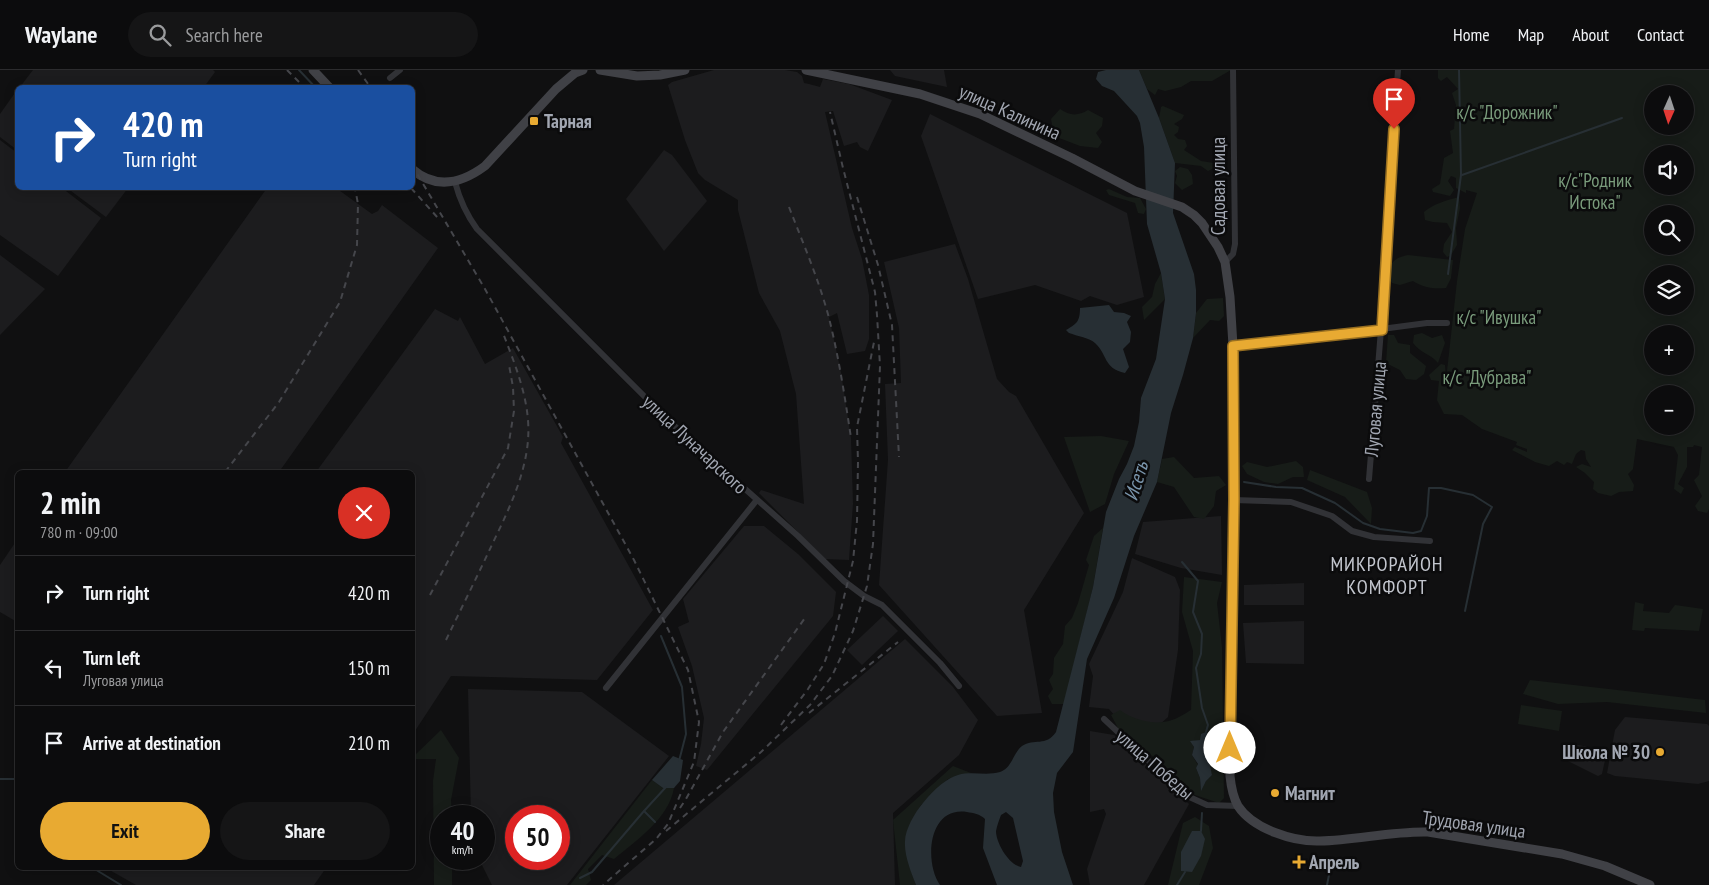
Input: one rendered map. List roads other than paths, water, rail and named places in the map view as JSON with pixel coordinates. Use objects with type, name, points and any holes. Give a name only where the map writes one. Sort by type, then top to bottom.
[{"type":"main road","points":[[313,70],[327,85]]},
{"type":"main road","points":[[415,171],[432,180],[455,182],[471,176],[485,166],[556,89],[575,73],[583,70]]},
{"type":"main road","points":[[600,70],[637,76],[660,76],[684,70]]},
{"type":"main road","name":"улица Калинина","points":[[806,70],[920,94],[964,108],[1022,134],[1135,192],[1182,207],[1194,214],[1202,224],[1218,247],[1225,262]]},
{"type":"main road","name":"Садовая улица","points":[[1225,262],[1230,296],[1233,346],[1234,500],[1230,776],[1232,792],[1238,806]]},
{"type":"main road","name":"Трудовая улица","points":[[1238,806],[1252,821],[1270,831],[1293,838],[1319,841],[1408,832],[1428,832],[1570,855],[1605,866],[1650,885]]},
{"type":"street","points":[[390,78],[400,70]]},
{"type":"street","name":"Садовая улица","points":[[1225,262],[1233,254],[1235,244],[1233,70]]},
{"type":"street","name":"Луговая улица","points":[[1369,479],[1382,330],[1398,70]]},
{"type":"street","name":"улица Луначарского","points":[[455,182],[466,215],[477,229],[670,422],[738,482],[756,501],[798,536],[844,582],[864,596],[882,605],[940,663],[958,686]]},
{"type":"street","points":[[1233,346],[1382,330],[1427,323],[1447,323]]},
{"type":"street","points":[[1234,500],[1291,502],[1332,516],[1359,533],[1374,537],[1430,541]]},
{"type":"street","points":[[606,688],[756,501]]},
{"type":"street","name":"улица Победы","points":[[1104,719],[1185,795],[1208,805],[1238,806]]},
{"type":"water","name":"Исеть","points":[[1106,70],[1139,70],[1159,118],[1175,163],[1173,213],[1194,274],[1196,313],[1193,338],[1171,413],[1157,482],[1134,536],[1114,598],[1087,659],[1073,752],[1057,773],[1053,793],[1054,812],[1062,852],[1073,885],[997,885],[983,848],[985,819],[979,815],[967,812],[954,812],[944,818],[937,826],[933,838],[931,850],[932,863],[940,885],[916,885],[907,858],[905,841],[911,822],[932,792],[958,775],[1000,772],[1010,764],[1016,752],[1022,746],[1044,741],[1052,737],[1056,732],[1093,587],[1106,512],[1134,446],[1141,398],[1156,359],[1165,299],[1161,273],[1147,224],[1144,147],[1140,123],[1137,116],[1114,91],[1102,86],[1096,79],[1098,72]],"holes":[[[1006,812],[1013,818],[1023,861],[1021,867],[1008,858],[998,841],[996,831],[1001,815]]]},
{"type":"water","points":[[1109,305],[1114,312],[1131,316],[1127,322],[1131,332],[1130,342],[1123,349],[1129,367],[1125,373],[1118,371],[1109,364],[1093,341],[1069,333],[1066,330],[1077,322],[1080,308]]},
{"type":"water","points":[[1206,732],[1216,751],[1209,761],[1212,775],[1206,781],[1201,791],[1200,778],[1196,768],[1198,764],[1192,755],[1194,747],[1190,741],[1200,740],[1201,734]]},
{"type":"water","points":[[673,756],[683,760],[680,781],[674,788],[663,788],[652,780]]},
{"type":"water","points":[[1192,831],[1201,831],[1205,839],[1201,856],[1192,872],[1181,871],[1181,852]]},
{"type":"waterway","points":[[299,70],[313,85]]},
{"type":"waterway","points":[[1448,274],[1461,175],[1459,70]]},
{"type":"waterway","points":[[1462,175],[1622,118]]},
{"type":"waterway","points":[[1244,482],[1276,487],[1302,488],[1335,503],[1363,523],[1380,529],[1413,533],[1421,531],[1427,516],[1429,488],[1441,488],[1473,495],[1492,507],[1483,524],[1465,611]]},
{"type":"waterway","points":[[1182,562],[1198,581],[1193,612],[1202,634],[1201,654],[1196,668],[1202,708],[1208,725],[1206,732]]},
{"type":"waterway","points":[[661,636],[682,687],[686,734],[679,761]]},
{"type":"waterway","points":[[0,779],[15,779]]},
{"type":"waterway","points":[[644,811],[666,787]]},
{"type":"waterway","points":[[580,878],[592,872],[644,811],[655,822]]},
{"type":"waterway","points":[[1201,831],[1202,813]]},
{"type":"waterway","points":[[1327,885],[1331,865]]},
{"type":"waterway","points":[[96,870],[121,885]]},
{"type":"waterway","points":[[1177,885],[1185,872]]},
{"type":"railway","points":[[287,70],[302,85]]},
{"type":"railway","points":[[358,70],[369,85]]},
{"type":"railway","points":[[666,831],[761,752],[810,705],[832,676],[853,631],[867,586],[873,544],[880,366],[877,315],[875,292],[830,112]]},
{"type":"railway","points":[[415,170],[485,289],[634,560],[688,670],[699,722],[694,762],[668,824],[656,839],[603,885]]},
{"type":"railway","points":[[227,470],[279,402],[340,302],[357,245],[358,204],[355,190]]},
{"type":"railway","points":[[413,190],[438,218]]},
{"type":"railway","points":[[857,197],[878,265],[892,325],[899,457]]},
{"type":"railway","points":[[789,207],[816,276],[829,318],[839,363],[851,438]]},
{"type":"railway","points":[[446,640],[508,511],[519,483],[526,455],[528,426],[525,399],[522,385],[503,333]]},
{"type":"railway","points":[[781,725],[824,664],[835,633],[853,561],[857,521],[857,427],[874,342]]},
{"type":"railway","points":[[430,595],[508,448],[514,411],[513,387],[509,365]]},
{"type":"railway","points":[[680,808],[723,732],[805,618]]},
{"type":"railway","points":[[809,713],[898,642]]},
{"type":"place","name":"Тарная","points":[[534,121]]},
{"type":"place","name":"Школа № 30","points":[[1660,752]]},
{"type":"place","name":"Магнит","points":[[1275,793]]},
{"type":"place","name":"Апрель","points":[[1299,862]]},
{"type":"district","name":"МИКРОРАЙОН КОМФОРТ","points":[[1387,576]]},
{"type":"park label","name":"к/с \"Дорожник\"","points":[[1507,112]]},
{"type":"park label","name":"к/с\"Родник Истока\"","points":[[1595,191]]},
{"type":"park label","name":"к/с \"Ивушка\"","points":[[1499,317]]},
{"type":"park label","name":"к/с \"Дубрава\"","points":[[1487,377]]}]
